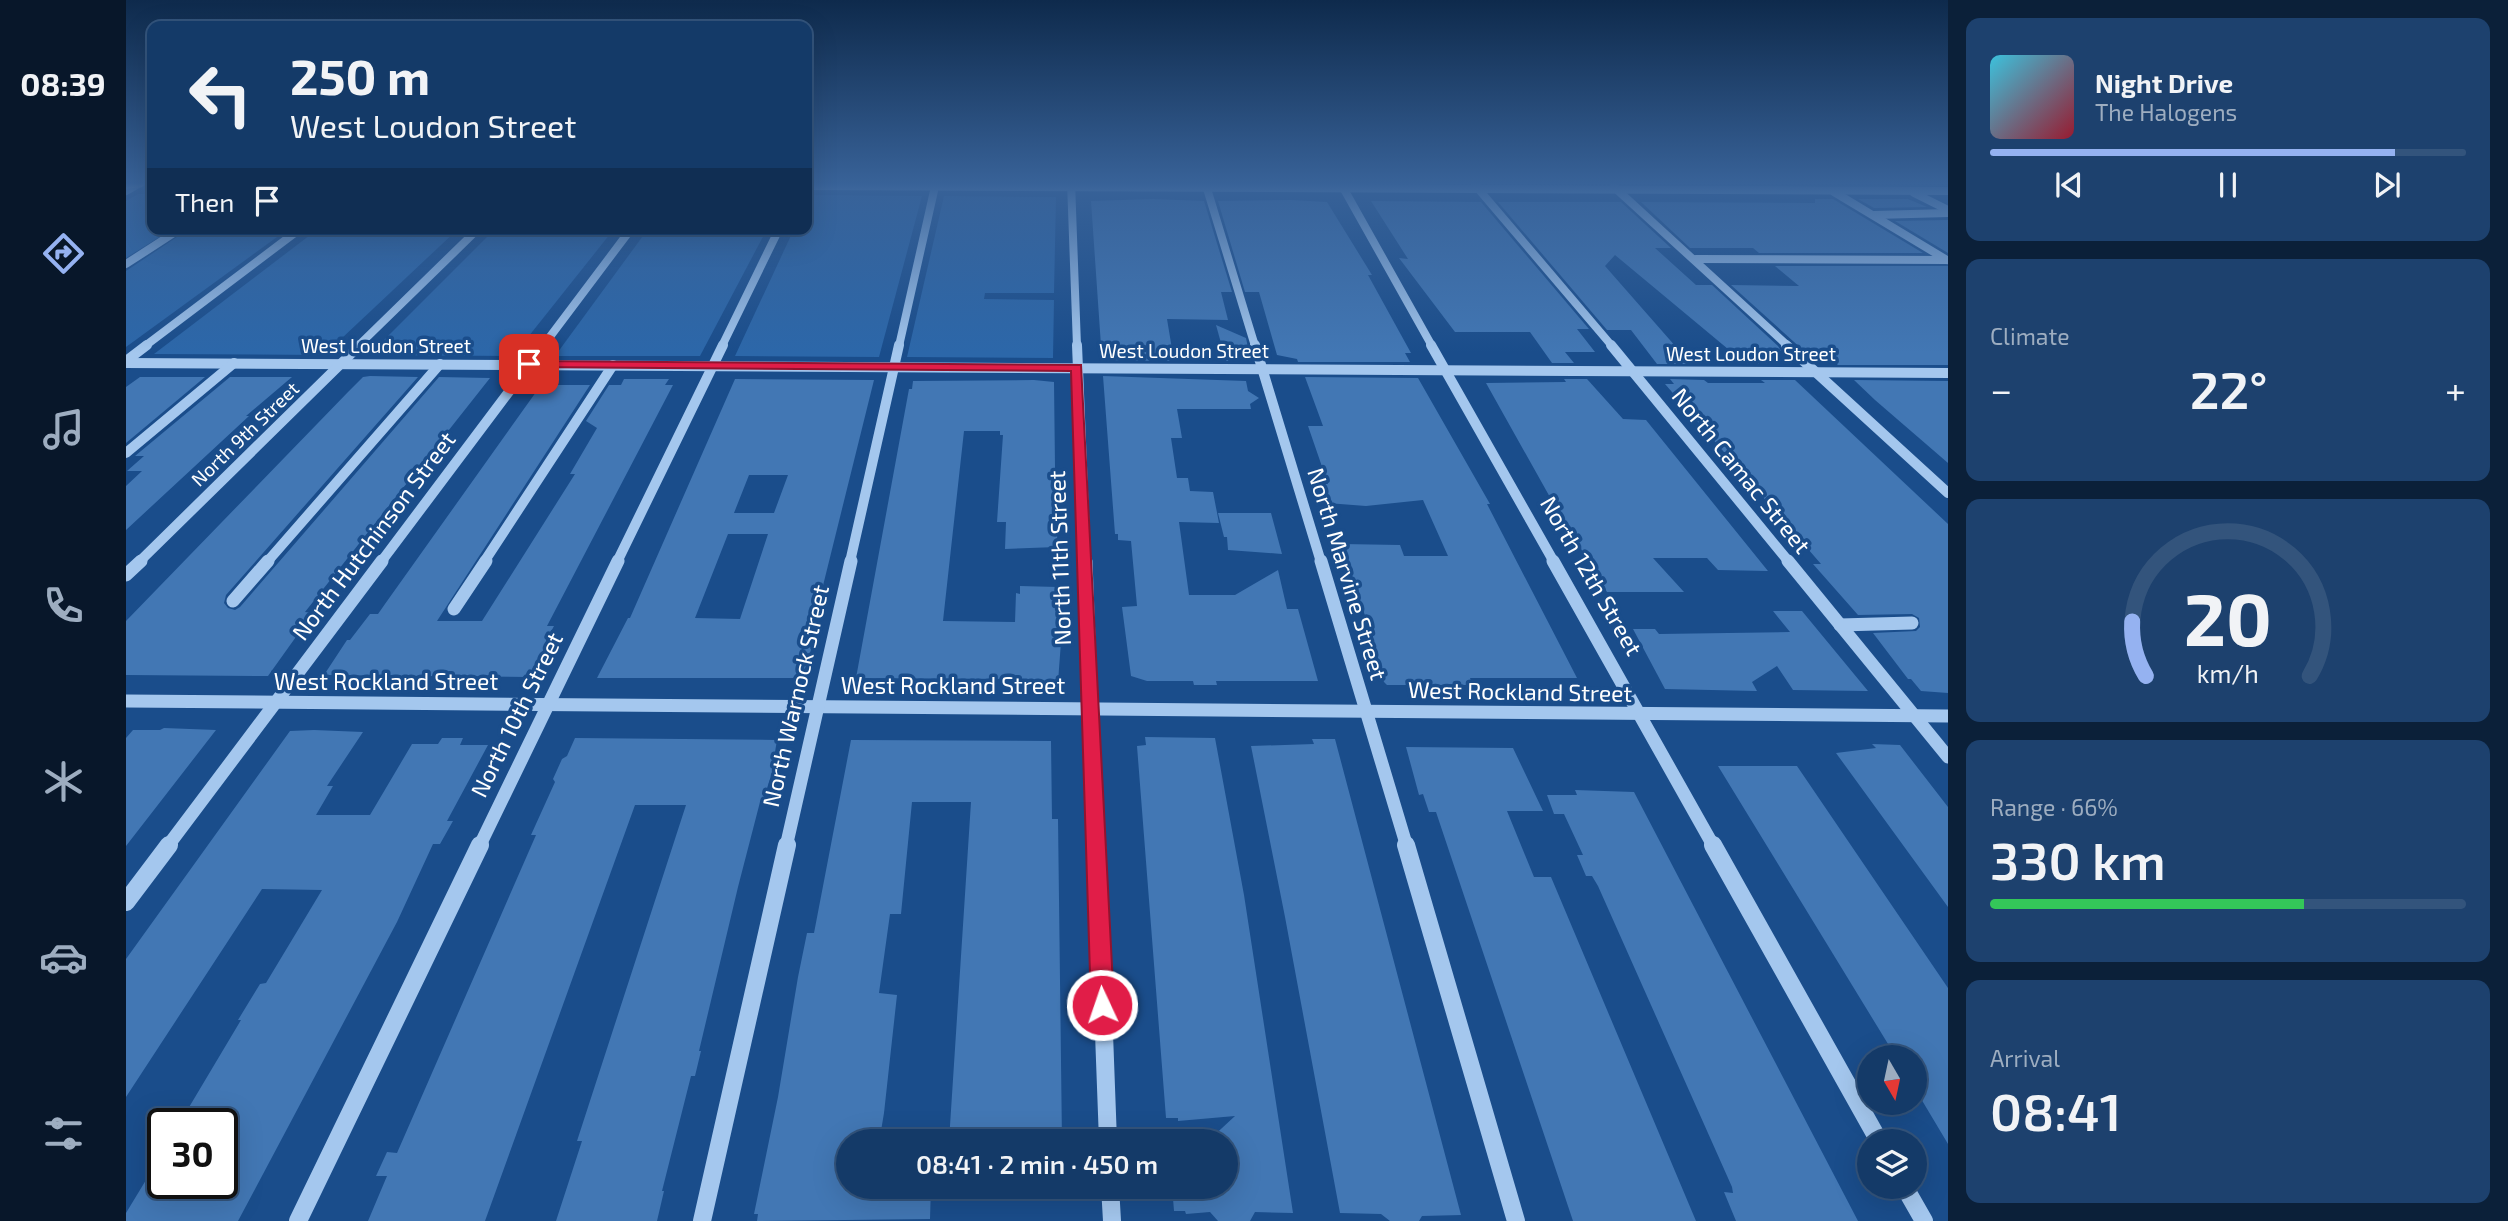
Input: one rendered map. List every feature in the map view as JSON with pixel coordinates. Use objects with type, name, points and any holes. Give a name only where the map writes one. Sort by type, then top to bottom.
[{"type":"street","points":[[126,264],[165,239]]},
{"type":"street","points":[[126,362],[287,239]]},
{"type":"street","name":"North 9th Street","points":[[126,575],[468,239]]},
{"type":"street","name":"North Hutchinson Street","points":[[126,902],[623,239]]},
{"type":"street","name":"North 10th Street","points":[[298,1221],[774,239]]},
{"type":"street","name":"North Warnock Street","points":[[702,1221],[924,239]]},
{"type":"street","name":"North 11th Street","points":[[1073,239],[1108,1129]]},
{"type":"street","name":"North Marvine Street","points":[[1223,239],[1367,711],[1516,1221]]},
{"type":"street","name":"North 12th Street","points":[[1372,239],[1872,1129]]},
{"type":"street","name":"North Camac Street","points":[[1521,239],[1633,371],[1948,757]]},
{"type":"street","points":[[1673,239],[1943,485],[1948,493]]},
{"type":"street","points":[[1914,239],[1946,258]]},
{"type":"street","points":[[1696,259],[1946,258]]},
{"type":"street","name":"West Loudon Street","points":[[126,362],[1948,373]]},
{"type":"street","points":[[126,453],[234,363]]},
{"type":"street","points":[[233,601],[440,364]]},
{"type":"street","points":[[454,609],[613,365]]},
{"type":"street","points":[[1840,625],[1912,623]]},
{"type":"street","name":"West Rockland Street","points":[[126,701],[1948,716]]},
{"type":"street","points":[[1111,1199],[1112,1221]]},
{"type":"street","points":[[1912,1199],[1924,1221]]},
{"type":"shaded area","points":[[126,239],[156,239],[126,258]]},
{"type":"shaded area","points":[[174,239],[274,239],[126,347],[126,271]]},
{"type":"shaded area","points":[[305,239],[447,239],[324,355],[154,354]]},
{"type":"shaded area","points":[[485,239],[606,239],[513,356],[369,355]]},
{"type":"shaded area","points":[[641,239],[762,239],[700,356],[555,356]]},
{"type":"shaded area","points":[[789,239],[911,239],[879,357],[735,356]]},
{"type":"shaded area","points":[[934,239],[1055,239],[1054,293],[985,293],[984,299],[1054,300],[1053,358],[907,357]]},
{"type":"building","points":[[1094,239],[1216,239],[1232,292],[1221,292],[1228,320],[1167,319],[1174,361],[1102,360]]},
{"type":"building","points":[[1229,239],[1350,239],[1372,275],[1368,275],[1411,353],[1405,353],[1410,362],[1298,362],[1297,359],[1277,355],[1259,292],[1245,292]]},
{"type":"building","points":[[1395,239],[1512,239],[1589,329],[1577,329],[1595,352],[1565,352],[1574,363],[1552,363],[1530,332],[1455,332],[1399,258],[1408,259]]},
{"type":"building","points":[[1529,239],[1661,239],[1671,248],[1655,248],[1696,285],[1712,285],[1781,351],[1768,352],[1778,364],[1746,364],[1615,255],[1605,266],[1691,364],[1657,364],[1631,330],[1607,330]]},
{"type":"building","points":[[1680,239],[1900,239],[1923,253],[1759,253],[1753,248],[1690,248]]},
{"type":"building","points":[[1925,239],[1948,239],[1948,253]]},
{"type":"building","points":[[1775,266],[1948,266],[1948,365],[1838,365],[1822,351],[1804,351],[1731,285],[1799,286]]},
{"type":"building","points":[[1216,325],[1246,338],[1249,353],[1236,361],[1226,361]]},
{"type":"building","points":[[1103,376],[1246,381],[1248,391],[1259,398],[1250,404],[1251,409],[1177,409],[1182,438],[1171,438],[1177,478],[1188,478],[1190,491],[1213,492],[1219,523],[1179,522],[1189,595],[1235,595],[1278,570],[1287,609],[1298,609],[1318,681],[1216,681],[1217,685],[1194,685],[1193,681],[1147,681],[1131,676],[1122,607],[1137,606],[1131,541],[1118,540],[1118,534],[1115,534]]},
{"type":"building","points":[[140,377],[205,377],[126,443],[126,387]]},
{"type":"building","points":[[230,377],[292,377],[246,416],[249,416],[126,530],[126,486],[142,471],[127,471],[144,456],[135,456]]},
{"type":"building","points":[[363,377],[418,377],[226,595],[224,603],[228,608],[235,610],[240,607],[439,377],[490,378],[305,612],[313,613],[268,676],[126,675],[126,621],[349,391]]},
{"type":"building","points":[[1305,377],[1418,378],[1490,504],[1487,504],[1577,678],[1470,678],[1473,685],[1387,685],[1384,682],[1370,646],[1368,625],[1342,544],[1400,545],[1404,556],[1448,556],[1423,500],[1366,506],[1327,503],[1321,484],[1328,484],[1308,426],[1323,426]]},
{"type":"building","points":[[624,379],[669,379],[665,385],[673,385],[547,626],[554,626],[546,641],[551,641],[528,677],[324,675],[347,640],[350,640],[370,614],[378,614],[541,385],[590,385],[437,621],[482,621],[575,474],[570,474],[597,428],[586,421],[609,385],[621,385]]},
{"type":"building","points":[[735,379],[874,380],[811,634],[816,634],[802,678],[597,678],[630,618]],"holes":[[[749,475],[788,475],[774,513],[734,513]],[[728,534],[768,534],[740,619],[695,618]]]},
{"type":"building","points":[[1564,379],[1587,379],[1623,419],[1646,420],[1768,571],[1718,570],[1707,558],[1653,558],[1684,592],[1607,592],[1486,383],[1566,382]]},
{"type":"building","points":[[1670,379],[1704,380],[1708,383],[1795,380],[1948,524],[1948,693],[1921,691],[1908,679],[1873,633],[1916,631],[1920,627],[1919,618],[1912,614],[1858,615],[1813,564],[1821,564],[1665,384],[1674,384]]},
{"type":"building","points":[[1854,380],[1948,381],[1948,463],[1875,400]]},
{"type":"building","points":[[913,381],[1054,382],[1057,547],[1005,549],[1006,522],[997,522],[1003,435],[1000,435],[1000,431],[964,431],[943,621],[1015,622],[1016,593],[1020,594],[1020,586],[1058,587],[1058,639],[1061,642],[1058,682],[1050,686],[1037,683],[1024,687],[1016,679],[856,678],[909,389],[912,389]]},
{"type":"building","points":[[1218,513],[1271,513],[1282,554],[1228,550],[1227,537],[1224,537]]},
{"type":"building","points":[[1773,611],[1802,611],[1868,691],[1793,690],[1777,666],[1752,682],[1757,691],[1665,689],[1633,629],[1655,629],[1659,634],[1790,632]]},
{"type":"building","points":[[133,730],[216,730],[126,846],[126,738]]},
{"type":"building","points":[[290,731],[363,732],[327,786],[333,786],[316,815],[370,815],[412,744],[438,744],[442,738],[463,738],[460,745],[488,745],[447,821],[453,821],[440,844],[433,844],[397,922],[238,1221],[126,1221],[126,1213],[147,1178],[147,1199],[238,1199],[238,1108],[189,1108],[260,984],[266,983],[322,890],[262,889],[126,1097],[126,959]]},
{"type":"building","points":[[1145,737],[1215,738],[1244,895],[1293,1213],[1255,1212],[1250,1221],[1218,1221],[1210,1212],[1186,1214],[1185,1211],[1174,1211],[1173,1199],[1238,1199],[1238,1129],[1221,1129],[1235,1116],[1178,1121],[1178,1118],[1166,1118],[1137,746],[1146,745]]},
{"type":"building","points":[[575,738],[777,740],[776,760],[763,801],[760,802],[738,887],[695,1076],[691,1076],[657,1221],[556,1221],[582,1141],[577,1141],[686,805],[635,805],[485,1221],[368,1221],[387,1176],[376,1176],[387,1152],[397,1153],[536,835],[531,835],[555,782],[553,779]]},
{"type":"building","points":[[1312,739],[1335,739],[1461,1215],[1422,1216],[1419,1221],[1390,1221],[1381,1214],[1340,1213],[1251,746],[1314,744]]},
{"type":"building","points":[[851,740],[1051,741],[1052,819],[1058,819],[1062,1129],[950,1129],[971,802],[912,802],[901,914],[890,914],[879,993],[897,995],[881,1129],[836,1129],[836,1199],[931,1199],[930,1219],[757,1221],[758,1214],[754,1214],[778,1097],[798,977],[807,933],[814,933]]},
{"type":"building","points":[[1872,744],[1900,745],[1948,807],[1948,907],[1836,753],[1876,748]]},
{"type":"building","points":[[1406,747],[1513,748],[1543,811],[1507,811],[1534,877],[1551,877],[1696,1221],[1573,1221],[1436,812],[1429,812],[1423,794],[1419,795]]},
{"type":"building","points":[[1718,766],[1797,766],[1948,988],[1948,1144],[1927,1109],[1927,1045],[1889,1045]]},
{"type":"building","points":[[1575,790],[1634,792],[1858,1221],[1736,1221],[1724,1192],[1733,1193],[1732,1187],[1598,886],[1592,876],[1586,876],[1577,855],[1583,855],[1564,814],[1554,814],[1547,795],[1577,795]]},
{"type":"route","points":[[529,364],[1077,368],[1102,1005]]}]
